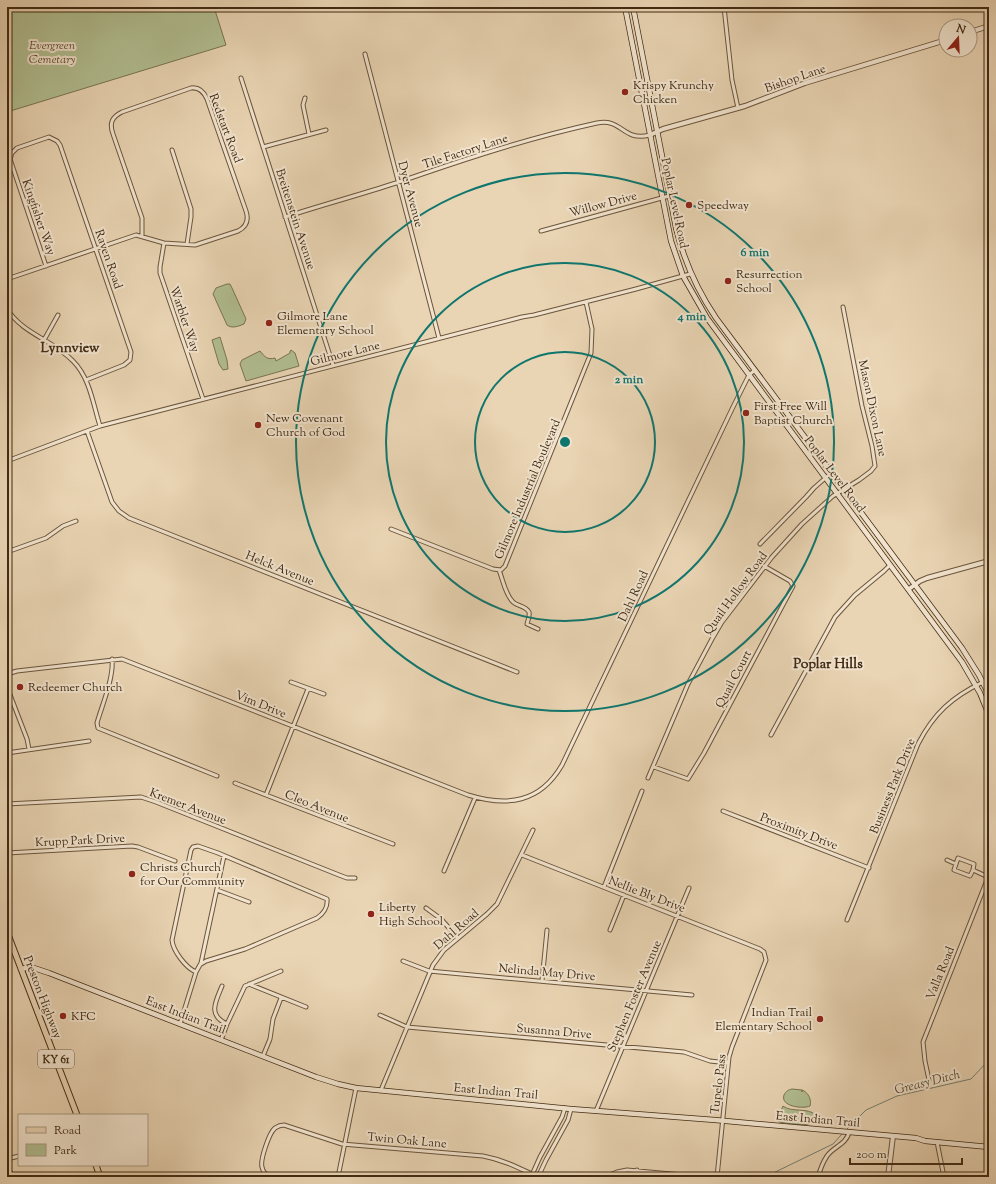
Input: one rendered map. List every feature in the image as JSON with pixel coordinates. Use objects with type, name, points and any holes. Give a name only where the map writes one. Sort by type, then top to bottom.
[{"type":"main road","name":"Poplar Level Road","points":[[626,7],[671,241],[683,276],[707,318],[962,662],[976,686],[989,715]]},
{"type":"main road","name":"Poplar Level Road","points":[[633,7],[669,196],[679,242],[690,274],[705,302],[962,648],[983,682],[989,695]]},
{"type":"main road","name":"Preston Highway","points":[[7,932],[77,1114]]},
{"type":"main road","name":"East Indian Trail","points":[[21,969],[31,967],[49,973],[327,1081],[356,1088],[565,1108],[722,1120],[893,1136],[989,1147]]},
{"type":"main road","points":[[96,1166],[100,1177]]},
{"type":"street","points":[[724,7],[732,80],[738,108]]},
{"type":"street","points":[[978,29],[989,26]]},
{"type":"street","name":"Bishop Lane","points":[[650,135],[738,108],[805,83],[938,42]]},
{"type":"street","name":"Dyer Avenue","points":[[365,54],[439,338]]},
{"type":"street","name":"Breitenstein Avenue","points":[[241,78],[334,365]]},
{"type":"street","name":"Redstart Road","points":[[142,236],[142,218],[111,127],[111,122],[115,116],[127,110],[191,88],[196,88],[204,93],[248,219],[246,224],[241,229],[198,244],[187,244]]},
{"type":"street","points":[[305,98],[302,105],[309,134]]},
{"type":"street","name":"Tile Factory Lane","points":[[285,217],[524,141],[597,123],[609,122],[615,124],[635,137],[650,135]]},
{"type":"street","points":[[263,147],[326,130]]},
{"type":"street","name":"Raven Road","points":[[34,141],[49,137],[57,141],[60,145],[132,354],[129,362],[124,365],[86,380]]},
{"type":"street","name":"Kingfisher Way","points":[[34,141],[15,149],[11,156],[10,162],[46,266]]},
{"type":"street","points":[[7,279],[136,235],[164,243],[187,244],[192,208],[172,150]]},
{"type":"street","name":"Willow Drive","points":[[541,231],[669,196]]},
{"type":"street","name":"Warbler Way","points":[[164,243],[160,273],[203,399]]},
{"type":"street","name":"Gilmore Lane","points":[[7,460],[100,426],[690,274]]},
{"type":"street","name":"Gilmore Industrial Boulevard","points":[[391,529],[493,569],[499,570],[505,566],[590,359],[593,344],[592,329],[586,302]]},
{"type":"street","name":"Mason Dixon Lane","points":[[837,493],[871,471],[875,463],[862,406],[843,307]]},
{"type":"street","points":[[7,310],[22,326],[69,357],[83,373],[100,426]]},
{"type":"street","points":[[44,340],[58,316]]},
{"type":"street","name":"Dahl Road","points":[[504,802],[521,799],[536,794],[549,784],[558,772],[749,375],[755,370]]},
{"type":"street","name":"Helck Avenue","points":[[87,431],[112,502],[119,511],[129,518],[517,672]]},
{"type":"street","points":[[760,544],[825,477],[831,473]]},
{"type":"street","name":"Quail Hollow Road","points":[[648,778],[679,704],[722,622],[736,606],[764,566],[808,517],[837,493]]},
{"type":"street","points":[[7,552],[48,537],[59,528],[76,521]]},
{"type":"street","points":[[909,589],[927,578],[989,561]]},
{"type":"street","points":[[772,735],[835,617],[855,595],[890,565]]},
{"type":"street","name":"Quail Court","points":[[654,766],[688,779],[704,753],[793,586],[790,581],[764,566]]},
{"type":"street","points":[[499,570],[512,600],[529,612],[529,617],[526,624],[538,629]]},
{"type":"street","name":"Vim Drive","points":[[7,674],[17,671],[120,658],[128,660],[475,798],[504,802]]},
{"type":"street","points":[[112,659],[109,680],[97,723],[100,729],[217,776]]},
{"type":"street","points":[[291,682],[324,694]]},
{"type":"street","name":"Business Park Drive","points":[[847,920],[918,744],[927,726],[948,703],[983,682]]},
{"type":"street","points":[[7,688],[27,739],[29,750]]},
{"type":"street","points":[[266,795],[308,689]]},
{"type":"street","points":[[7,753],[89,741]]},
{"type":"street","name":"Cleo Avenue","points":[[235,783],[393,844]]},
{"type":"street","points":[[604,887],[642,791]]},
{"type":"street","name":"Kremer Avenue","points":[[7,804],[141,797],[339,875],[347,878],[354,878]]},
{"type":"street","points":[[444,871],[475,798]]},
{"type":"street","name":"Proximity Drive","points":[[723,811],[869,868]]},
{"type":"street","name":"Dahl Road","points":[[380,1090],[430,971],[438,956],[497,904],[533,830]]},
{"type":"street","name":"Krupp Park Drive","points":[[7,853],[132,846],[175,861]]},
{"type":"street","points":[[196,972],[188,967],[174,947],[172,940],[191,850],[193,847],[198,846],[224,856],[327,899],[324,912],[321,916],[245,949],[206,961],[201,964]]},
{"type":"street","name":"Nellie Bly Drive","points":[[522,855],[760,948],[764,952]]},
{"type":"street","points":[[180,1024],[196,972],[201,964],[224,856]]},
{"type":"street","points":[[958,858],[974,864],[970,876],[954,870],[956,864],[958,858]]},
{"type":"street","points":[[947,860],[956,864]]},
{"type":"street","points":[[973,870],[989,876]]},
{"type":"street","name":"Valla Road","points":[[929,1080],[923,1042],[989,876]]},
{"type":"street","name":"Stephen Foster Avenue","points":[[596,1110],[689,888]]},
{"type":"street","points":[[217,890],[249,902]]},
{"type":"street","points":[[610,930],[624,895]]},
{"type":"street","points":[[426,908],[441,919],[458,938]]},
{"type":"street","points":[[542,981],[547,930]]},
{"type":"street","name":"Tupelo Pass","points":[[717,1177],[728,1063],[732,1047],[766,960],[764,952]]},
{"type":"street","name":"Nelinda May Drive","points":[[403,961],[430,971],[692,995]]},
{"type":"street","points":[[221,1040],[243,989],[249,984],[281,971]]},
{"type":"street","points":[[249,984],[306,1007]]},
{"type":"street","points":[[222,986],[215,1004],[215,1012],[219,1019],[227,1024]]},
{"type":"street","points":[[263,1056],[270,1039],[273,1019],[281,998]]},
{"type":"street","name":"Susanna Drive","points":[[380,1015],[407,1027],[684,1052],[710,1061],[728,1063]]},
{"type":"street","points":[[338,1177],[356,1088]]},
{"type":"street","points":[[532,1176],[540,1157],[562,1117],[565,1108]]},
{"type":"street","points":[[538,1177],[568,1120],[571,1108]]},
{"type":"street","name":"Twin Oak Lane","points":[[270,1177],[263,1170],[261,1161],[274,1129],[278,1126],[286,1125],[333,1142],[345,1144],[483,1156],[506,1162],[532,1176],[538,1177]]},
{"type":"street","points":[[818,1177],[827,1156],[845,1140],[849,1132]]},
{"type":"street","points":[[888,1177],[893,1136]]},
{"type":"street","points":[[937,1142],[944,1177]]},
{"type":"street","points":[[7,1159],[18,1156]]},
{"type":"street","points":[[7,1164],[12,1177]]},
{"type":"street","points":[[605,1177],[617,1172],[637,1170],[705,1177]]},
{"type":"street","points":[[636,1177],[637,1170]]},
{"type":"green space","name":"Evergreen Cemetary","points":[[7,7],[214,7],[226,45],[7,112]]},
{"type":"green space","points":[[230,284],[246,319],[244,324],[233,327],[227,325],[213,294],[216,288]]},
{"type":"green space","points":[[220,337],[227,360],[228,369],[223,370],[219,364],[212,340]]},
{"type":"green space","points":[[291,350],[295,353],[299,366],[246,381],[240,364],[242,360],[260,351],[266,358],[275,358],[276,361],[290,353]]},
{"type":"green space","points":[[792,1089],[806,1092],[810,1099],[810,1106],[798,1107],[789,1105],[784,1099],[784,1095],[787,1091]]},
{"type":"green space","points":[[783,1106],[791,1109],[808,1111],[816,1115],[816,1119],[809,1124],[804,1125],[779,1122],[778,1118]]},
{"type":"waterway","name":"Greasy Ditch","points":[[847,1129],[866,1110],[897,1096],[971,1079],[989,1060]]},
{"type":"waterway","name":"Greasy Ditch","points":[[765,1177],[833,1144],[842,1134]]},
{"type":"place","name":"Krispy Krunchy Chicken","points":[[625,92]]},
{"type":"place","name":"Speedway","points":[[689,205]]},
{"type":"place","name":"Resurrection School","points":[[728,281]]},
{"type":"place","name":"Gilmore Lane Elementary School","points":[[269,323]]},
{"type":"place","name":"First Free Will Baptist Church","points":[[746,413]]},
{"type":"place","name":"New Covenant Church of God","points":[[258,425]]},
{"type":"place","name":"Redeemer Church","points":[[20,687]]},
{"type":"place","name":"Christs Church for Our Community","points":[[132,874]]},
{"type":"place","name":"Liberty High School","points":[[371,914]]},
{"type":"place","name":"KFC","points":[[63,1016]]},
{"type":"place","name":"Indian Trail Elementary School","points":[[820,1019]]},
{"type":"district","name":"Lynnview","points":[[70,347]]},
{"type":"district","name":"Poplar Hills","points":[[828,663]]}]
